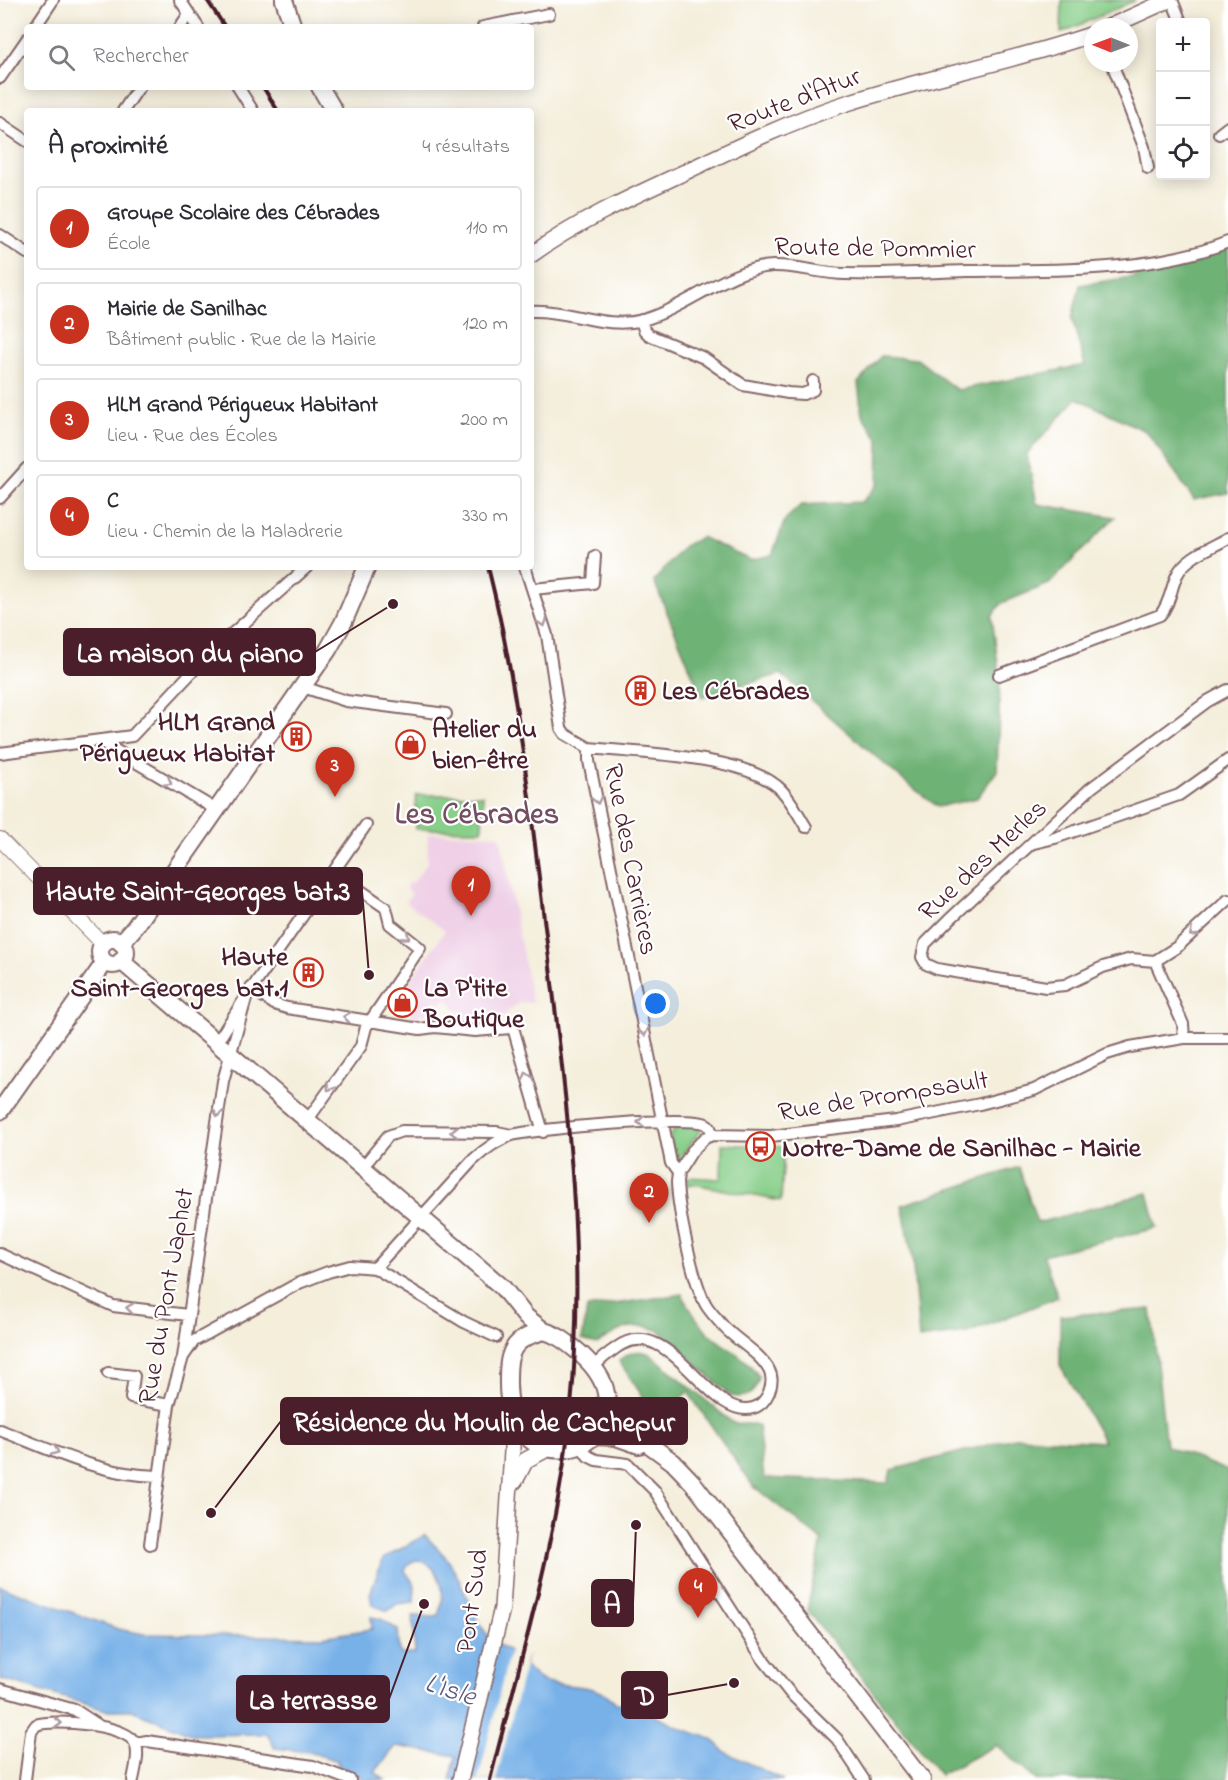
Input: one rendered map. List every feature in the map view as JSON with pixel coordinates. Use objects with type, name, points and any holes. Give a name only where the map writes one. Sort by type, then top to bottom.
[{"type":"main road","points":[[284,0],[292,24]]},
{"type":"main road","points":[[1130,18],[1171,0]]},
{"type":"main road","name":"Route d'Atur","points":[[534,253],[593,216],[815,114],[867,97],[1021,58],[1084,37]]},
{"type":"main road","points":[[322,90],[332,108]]},
{"type":"main road","points":[[122,943],[303,687],[343,623],[366,570]]},
{"type":"main road","points":[[0,1111],[113,962],[126,950],[122,943],[114,939],[104,944],[100,951],[113,962],[231,1056],[502,1287],[526,1317],[544,1331],[563,1339],[595,1366],[602,1378],[613,1415],[629,1432],[673,1462],[724,1520],[922,1780]]},
{"type":"main road","points":[[502,1287],[514,1315],[516,1345],[508,1365],[507,1390],[512,1415],[524,1434],[547,1449],[557,1450],[587,1441],[627,1440],[673,1462]]},
{"type":"main road","points":[[516,1345],[528,1335],[544,1331]]},
{"type":"main road","points":[[587,1441],[602,1421],[607,1401]]},
{"type":"main road","name":"Pont Sud","points":[[460,1780],[498,1627],[504,1587],[512,1415]]},
{"type":"main road","name":"Pont Sud","points":[[509,1498],[522,1465],[547,1449]]},
{"type":"street","points":[[37,24],[53,0]]},
{"type":"street","points":[[180,0],[196,24]]},
{"type":"street","points":[[1171,0],[1179,18]]},
{"type":"street","points":[[182,24],[189,14]]},
{"type":"street","points":[[498,24],[549,14]]},
{"type":"street","points":[[0,78],[24,43]]},
{"type":"street","points":[[1115,72],[1144,147],[1148,168]]},
{"type":"street","points":[[125,108],[137,90]]},
{"type":"street","points":[[240,90],[251,108]]},
{"type":"street","points":[[0,123],[24,139]]},
{"type":"street","points":[[0,235],[24,251]]},
{"type":"street","name":"Route de Pommier","points":[[534,311],[595,321],[641,320],[661,314],[743,274],[765,267],[789,266],[841,274],[1049,270],[1177,259],[1200,254],[1228,242]]},
{"type":"street","points":[[641,320],[649,336],[705,358],[743,385],[771,392],[803,393],[813,390],[813,381]]},
{"type":"street","points":[[0,498],[24,471]]},
{"type":"street","points":[[999,675],[1160,615],[1165,609],[1178,573],[1186,562],[1228,538]]},
{"type":"street","points":[[532,589],[593,583],[595,556]]},
{"type":"street","points":[[0,753],[132,736],[206,657],[304,570]]},
{"type":"street","name":"Rue des Carrières","points":[[526,570],[547,635],[561,728],[565,734],[589,748],[589,761],[671,1163],[678,1173],[677,1186],[689,1250],[706,1305],[736,1340],[762,1360],[771,1372],[770,1388],[765,1399],[756,1407],[737,1407],[725,1402],[655,1343],[642,1338],[631,1339],[595,1366]]},
{"type":"street","points":[[303,687],[346,701],[446,714]]},
{"type":"street","name":"Rue des Merles","points":[[1155,961],[1131,959],[1103,967],[1065,985],[1046,987],[951,973],[926,964],[922,957],[925,944],[1091,788],[1208,701],[1228,690]]},
{"type":"street","points":[[100,741],[215,809]]},
{"type":"street","points":[[589,748],[712,762],[760,777],[778,787],[806,827]]},
{"type":"street","points":[[1034,843],[1076,831],[1179,795],[1228,760]]},
{"type":"street","points":[[216,1044],[249,992],[366,825]]},
{"type":"street","points":[[0,839],[104,944]]},
{"type":"street","points":[[306,1122],[361,1046],[370,1020],[420,948],[390,924],[386,908],[333,872]]},
{"type":"street","points":[[1184,1038],[1183,1024],[1155,961],[1177,947],[1228,900]]},
{"type":"street","points":[[249,992],[287,1008],[420,1029],[435,1027],[476,1031],[511,1028],[514,1031],[543,1132]]},
{"type":"street","name":"Rue du Pont Japhet","points":[[150,1545],[169,1405],[183,1357],[223,1081],[249,992]]},
{"type":"street","name":"Rue de Prompsault","points":[[512,1136],[662,1120],[705,1123],[710,1126],[713,1135],[771,1136],[820,1132],[934,1114],[1034,1089],[1122,1049],[1184,1038],[1228,1038]]},
{"type":"street","points":[[362,1168],[388,1136],[402,1131],[497,1132],[512,1136]]},
{"type":"street","points":[[678,1173],[701,1142],[713,1135]]},
{"type":"street","points":[[375,1268],[479,1154],[512,1136]]},
{"type":"street","points":[[0,1254],[113,1306],[188,1315]]},
{"type":"street","points":[[183,1357],[194,1341],[299,1284],[350,1266],[375,1268],[464,1322],[496,1337]]},
{"type":"street","points":[[108,1374],[134,1376],[131,1398],[169,1405]]},
{"type":"street","points":[[0,1430],[94,1467],[159,1476]]},
{"type":"street","points":[[587,1441],[588,1456],[596,1460],[628,1464],[656,1491],[763,1659],[790,1693],[837,1739],[864,1780]]},
{"type":"street","points":[[0,1689],[75,1710],[98,1725],[130,1736],[135,1743],[133,1780]]},
{"type":"street","points":[[25,1780],[31,1732],[36,1725],[55,1722],[98,1725]]},
{"type":"street","points":[[135,1743],[147,1741],[313,1766],[350,1780]]},
{"type":"shaded area","points":[[428,833],[500,835],[532,1003],[520,1002],[500,1018],[488,1021],[466,1016],[455,1009],[447,997],[441,1004],[435,1000],[425,1015],[421,1013],[417,1019],[394,1003],[445,931],[406,902],[412,893],[405,888],[409,882],[412,884],[427,863]]},
{"type":"green space","points":[[1062,0],[1136,0],[1095,18],[1084,18],[1084,23],[1061,33]]},
{"type":"green space","points":[[1228,245],[1228,493],[1194,500],[1147,432],[1077,398],[1027,454],[1037,504],[1115,517],[1049,584],[1002,603],[992,616],[1000,680],[997,771],[977,798],[938,807],[904,781],[781,674],[702,697],[654,581],[684,546],[701,537],[750,560],[772,555],[785,520],[801,505],[862,502],[878,484],[879,440],[862,415],[858,383],[881,356],[917,359],[957,390],[1085,365],[1072,319],[1080,285],[1132,277]]},
{"type":"green space","points":[[416,795],[483,795],[482,830],[416,829]]},
{"type":"green space","points":[[678,1125],[697,1127],[701,1130],[678,1160],[674,1157],[670,1136]]},
{"type":"green space","points":[[722,1144],[784,1147],[781,1201],[694,1184],[686,1185],[688,1177],[721,1179]]},
{"type":"green space","points":[[1019,1167],[1037,1223],[1148,1193],[1157,1228],[1043,1255],[1058,1297],[967,1333],[919,1339],[912,1254],[902,1205]]},
{"type":"green space","points":[[682,1294],[701,1325],[755,1371],[759,1377],[750,1394],[742,1397],[731,1396],[660,1331],[651,1328],[627,1328],[597,1344],[582,1340],[587,1308]]},
{"type":"green space","points":[[1151,1309],[1166,1446],[1228,1471],[1228,1780],[1036,1780],[996,1745],[940,1775],[807,1610],[822,1540],[753,1486],[688,1392],[657,1418],[619,1361],[633,1352],[650,1354],[733,1423],[758,1425],[764,1478],[888,1483],[891,1470],[1018,1437],[1104,1442],[1060,1365],[1060,1316]]},
{"type":"water","name":"L'Isle","points":[[425,1535],[450,1563],[485,1632],[509,1651],[527,1656],[525,1666],[537,1678],[556,1684],[598,1691],[616,1703],[640,1710],[684,1730],[709,1738],[723,1751],[783,1780],[450,1780],[456,1756],[396,1746],[375,1772],[385,1780],[366,1780],[337,1765],[338,1761],[309,1752],[275,1748],[267,1734],[193,1735],[132,1710],[106,1710],[0,1679],[0,1586],[118,1629],[144,1634],[322,1637],[372,1629],[371,1617],[381,1619],[398,1630],[400,1654],[415,1654],[413,1616],[437,1617],[442,1602],[442,1588],[432,1568],[425,1562],[417,1560],[410,1563],[405,1571],[415,1585],[414,1602],[397,1604],[388,1611],[372,1605],[370,1594],[383,1559]]},
{"type":"pier","points":[[510,1650],[528,1653],[496,1780],[478,1780]]},
{"type":"railway","points":[[207,0],[223,24]]},
{"type":"railway","points":[[265,90],[276,108]]},
{"type":"railway","points":[[489,570],[507,656],[522,746],[560,1047],[575,1225],[576,1285],[571,1406],[558,1501],[538,1594],[490,1780]]},
{"type":"place","name":"La maison du piano","points":[[393,604]]},
{"type":"place","name":"Les Cébrades","points":[[641,690]]},
{"type":"place","name":"HLM Grand Périgueux Habitat","points":[[296,737]]},
{"type":"place","name":"Atelier du bien-être","points":[[411,744]]},
{"type":"place","name":"HLM Grand Périgueux Habitant","points":[[335,797]]},
{"type":"place","name":"Groupe Scolaire des Cébrades","points":[[471,916]]},
{"type":"place","name":"Haute Saint-Georges bat.1","points":[[309,972]]},
{"type":"place","name":"Haute Saint-Georges bat.3","points":[[369,975]]},
{"type":"place","name":"La P'tite Boutique","points":[[403,1003]]},
{"type":"place","name":"Notre-Dame de Sanilhac - Mairie","points":[[761,1147]]},
{"type":"place","name":"Mairie de Sanilhac","points":[[649,1223]]},
{"type":"place","name":"Résidence du Moulin de Cachepur","points":[[211,1513]]},
{"type":"place","name":"A","points":[[636,1525]]},
{"type":"place","name":"La terrasse","points":[[424,1604]]},
{"type":"place","name":"C","points":[[698,1618]]},
{"type":"place","name":"D","points":[[734,1683]]},
{"type":"district","name":"Les Cébrades","points":[[477,813]]}]
